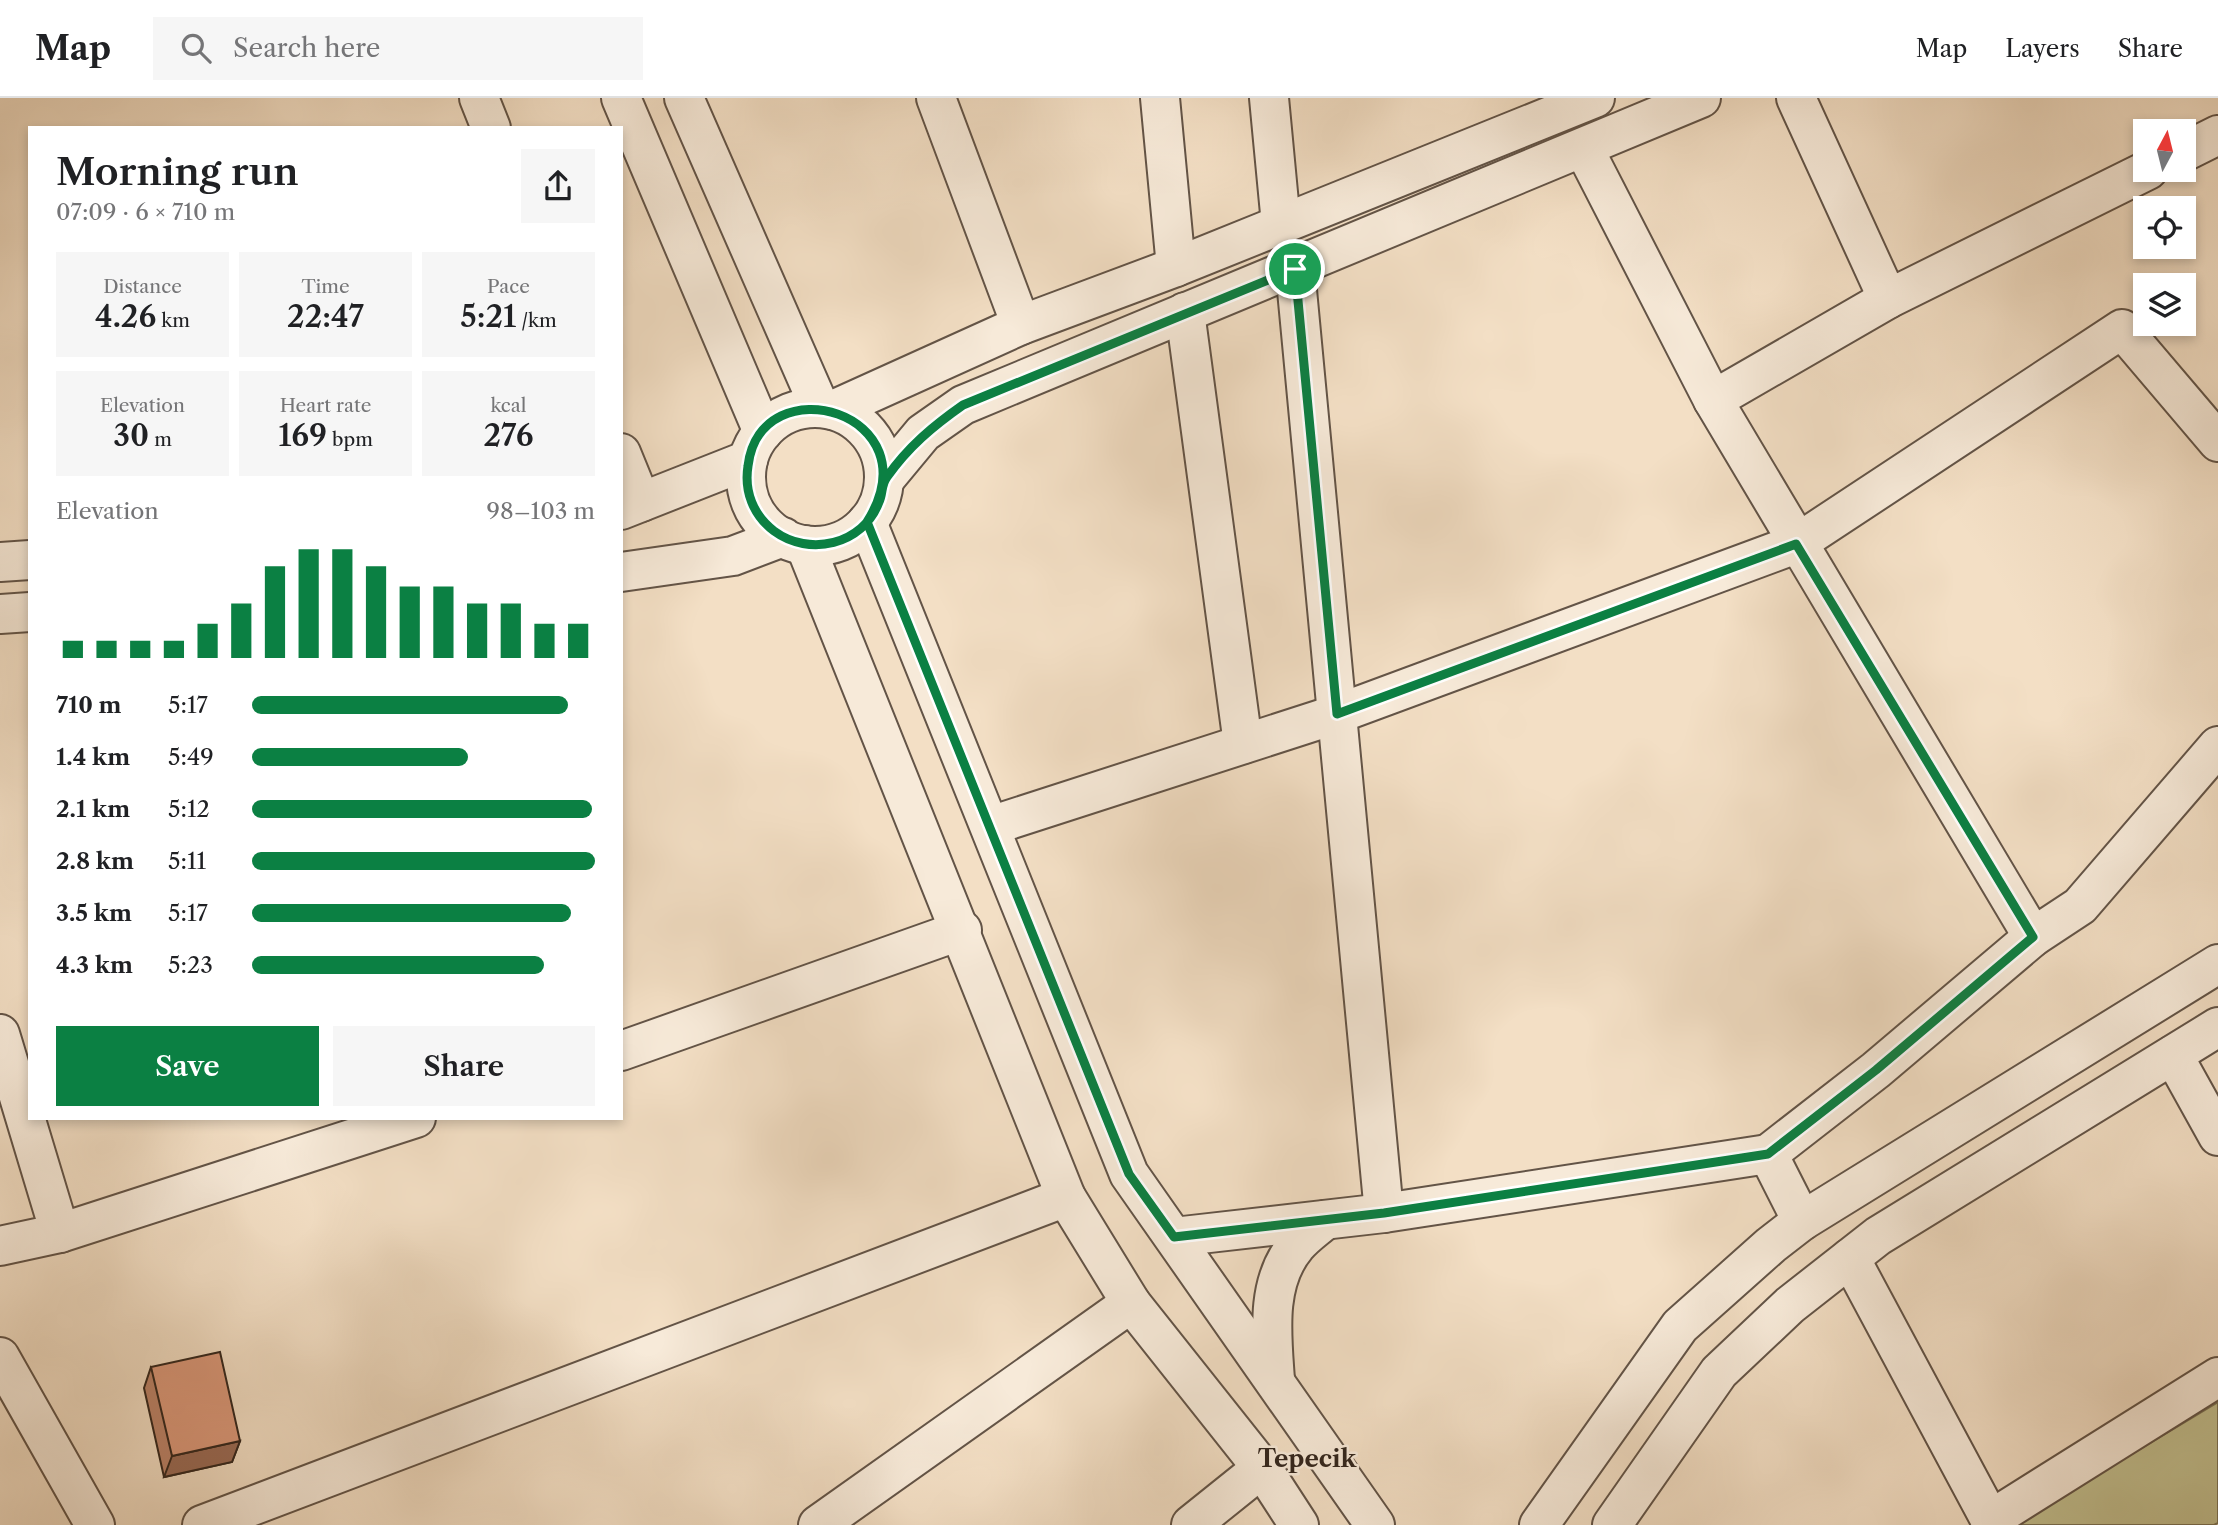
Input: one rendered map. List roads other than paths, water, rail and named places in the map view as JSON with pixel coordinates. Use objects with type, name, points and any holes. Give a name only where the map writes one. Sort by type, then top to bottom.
[{"type":"street","points":[[479,98],[490,126]]},
{"type":"street","points":[[621,98],[755,446],[746,478],[749,496],[757,513],[794,541],[962,930],[1066,1196],[1131,1303],[1262,1468],[1299,1525]]},
{"type":"street","points":[[623,572],[733,556],[794,541],[839,541],[867,522],[879,502],[884,480],[881,457],[871,436],[854,420],[827,409],[684,98]]},
{"type":"street","points":[[936,98],[1021,325]]},
{"type":"street","points":[[1160,98],[1176,267]]},
{"type":"street","points":[[1269,98],[1281,225]]},
{"type":"street","points":[[623,464],[631,506],[755,446],[788,414],[827,409],[1021,325],[1176,267],[1595,98]]},
{"type":"street","points":[[884,480],[923,433],[963,405],[1584,149],[1701,98]]},
{"type":"street","points":[[1796,98],[1888,299]]},
{"type":"street","points":[[2196,146],[2218,135]]},
{"type":"street","points":[[1584,149],[1713,400],[1796,544],[2033,937]]},
{"type":"street","points":[[1713,400],[1888,299],[2133,177]]},
{"type":"street","points":[[1295,269],[1384,1213]]},
{"type":"street","points":[[1185,312],[1243,744]]},
{"type":"street","points":[[989,826],[1337,714],[1796,544],[2122,329],[2215,433]]},
{"type":"street","points":[[867,522],[1129,1174],[1375,1525]]},
{"type":"street","points":[[0,562],[28,560]]},
{"type":"street","points":[[0,614],[28,612]]},
{"type":"street","points":[[1174,1237],[1384,1213],[1768,1154],[1876,1070],[2033,937],[2080,906],[2218,746]]},
{"type":"street","points":[[623,1050],[962,930]]},
{"type":"street","points":[[1539,1525],[1680,1326],[1770,1245],[1802,1222],[2218,964]]},
{"type":"street","points":[[1612,1525],[1719,1372],[1790,1305],[1878,1236],[2218,1027]]},
{"type":"street","points":[[0,1034],[60,1233]]},
{"type":"street","points":[[2173,1055],[2218,1136]]},
{"type":"street","points":[[0,1246],[60,1233],[410,1120]]},
{"type":"street","points":[[1768,1154],[1802,1222]]},
{"type":"street","points":[[202,1525],[1066,1196]]},
{"type":"street","points":[[1275,1380],[1271,1316],[1278,1282],[1295,1247],[1325,1220]]},
{"type":"street","points":[[1850,1258],[1991,1523],[2218,1377]]},
{"type":"street","points":[[818,1525],[1131,1303]]},
{"type":"street","points":[[0,1357],[95,1525]]},
{"type":"street","points":[[1191,1525],[1262,1468]]},
{"type":"district","name":"Tepecik","points":[[1307,1458]]}]
